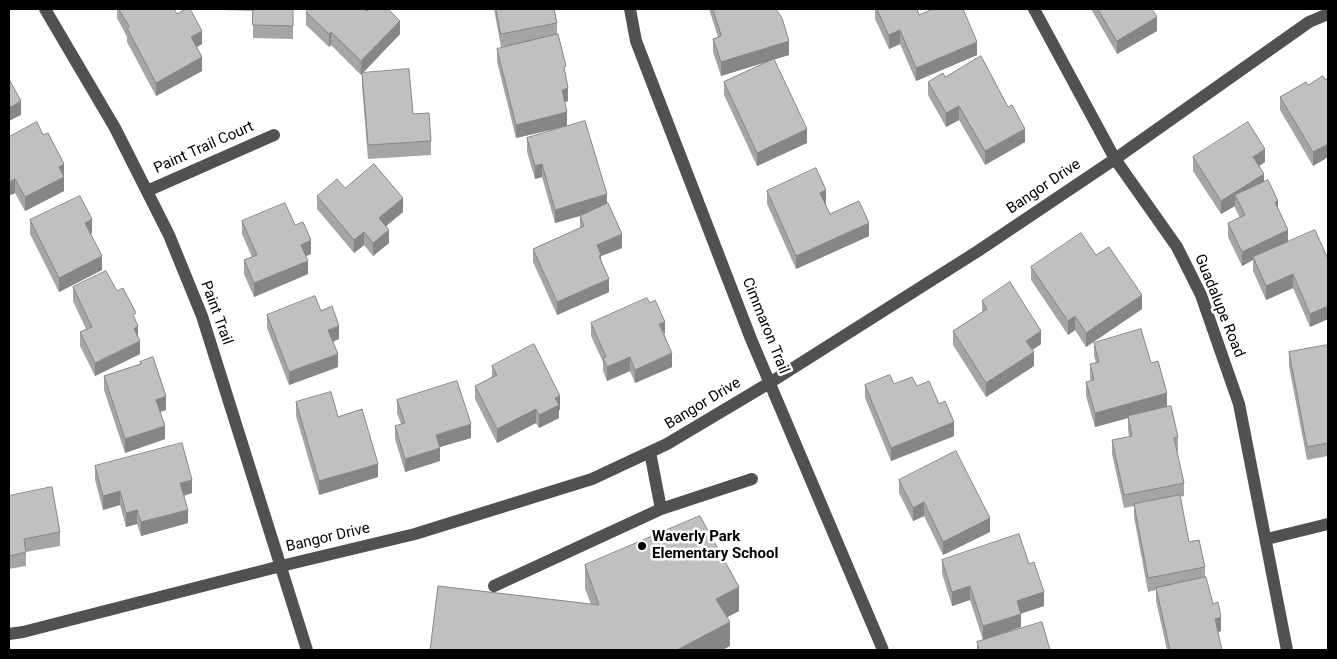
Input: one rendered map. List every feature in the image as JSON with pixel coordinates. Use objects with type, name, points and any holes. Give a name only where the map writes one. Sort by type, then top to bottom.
[{"type":"street","name":"Paint Trail","points":[[45,9],[115,128],[169,235],[202,316],[307,650]]},
{"type":"street","name":"Cimmaron Trail","points":[[630,9],[636,41],[751,339],[884,650]]},
{"type":"street","name":"Guadalupe Road","points":[[1034,9],[1115,159],[1177,247],[1201,295],[1239,404],[1267,539],[1287,650]]},
{"type":"street","name":"Bangor Drive","points":[[9,634],[415,534],[592,479],[650,452],[667,444],[771,382],[978,251],[1115,159],[1310,22],[1328,14]]},
{"type":"street","name":"Paint Trail Court","points":[[147,191],[274,135]]},
{"type":"street","points":[[650,452],[661,509]]},
{"type":"street","points":[[494,586],[661,509],[752,479]]},
{"type":"street","points":[[1267,539],[1328,524]]},
{"type":"building","points":[[119,9],[174,9],[177,14],[190,9],[202,31],[191,37],[202,57],[156,83]]},
{"type":"building","points":[[253,9],[293,9],[293,26],[253,25]]},
{"type":"building","points":[[309,9],[364,9],[367,11],[369,9],[388,9],[400,21],[361,61],[331,32],[329,34],[306,12]]},
{"type":"building","points":[[496,9],[554,9],[557,23],[501,34]]},
{"type":"building","points":[[713,9],[776,9],[782,18],[789,41],[721,62],[713,39],[721,36]]},
{"type":"building","points":[[877,9],[917,9],[919,15],[933,9],[963,9],[977,42],[916,68],[900,30],[889,35]]},
{"type":"building","points":[[1098,9],[1152,9],[1157,17],[1117,41]]},
{"type":"building","points":[[558,34],[566,66],[564,67],[568,88],[562,90],[567,112],[516,125],[497,49]]},
{"type":"building","points":[[981,56],[1008,107],[1012,105],[1025,129],[985,151],[959,106],[946,113],[928,82],[943,73],[945,77]]},
{"type":"building","points":[[774,59],[807,129],[757,153],[724,82]]},
{"type":"building","points":[[409,69],[413,114],[429,113],[431,141],[368,145],[362,73]]},
{"type":"building","points":[[1323,76],[1325,80],[1328,78],[1328,144],[1313,152],[1280,97],[1306,82],[1308,85]]},
{"type":"building","points":[[9,79],[21,101],[9,108]]},
{"type":"building","points":[[585,121],[607,194],[555,210],[542,164],[535,166],[527,138]]},
{"type":"building","points":[[37,122],[43,135],[48,133],[64,164],[59,167],[64,177],[25,197],[15,179],[9,182],[9,137]]},
{"type":"building","points":[[1248,122],[1265,149],[1253,157],[1264,174],[1221,201],[1193,157]]},
{"type":"building","points":[[374,164],[403,198],[379,218],[389,230],[373,243],[364,232],[354,240],[317,196],[337,179],[345,188]]},
{"type":"building","points":[[816,168],[826,190],[820,193],[830,214],[859,201],[869,223],[796,256],[767,191]]},
{"type":"building","points":[[1268,180],[1278,201],[1275,202],[1288,230],[1242,252],[1228,223],[1245,215],[1235,195]]},
{"type":"building","points":[[80,196],[92,219],[85,223],[102,256],[59,278],[30,220]]},
{"type":"building","points":[[285,203],[295,225],[303,222],[311,240],[301,245],[308,261],[254,283],[244,260],[257,255],[242,221]]},
{"type":"building","points":[[608,203],[622,234],[597,245],[601,255],[599,256],[609,279],[557,302],[533,249],[584,226],[580,216]]},
{"type":"building","points":[[1315,230],[1328,259],[1328,306],[1310,314],[1293,274],[1266,286],[1253,257]]},
{"type":"building","points":[[1081,233],[1096,255],[1109,247],[1142,295],[1086,333],[1075,316],[1068,321],[1031,267]]},
{"type":"building","points":[[106,271],[117,291],[123,288],[136,313],[133,315],[138,326],[134,329],[140,341],[95,363],[80,332],[92,327],[73,287]]},
{"type":"building","points":[[1010,282],[1041,331],[1026,341],[1034,352],[986,383],[953,331],[987,309],[982,301]]},
{"type":"building","points":[[315,296],[321,311],[332,306],[339,326],[328,330],[338,354],[289,372],[267,315]]},
{"type":"building","points":[[647,298],[650,303],[655,300],[665,322],[659,324],[672,353],[635,370],[630,357],[607,367],[603,358],[606,357],[591,323]]},
{"type":"building","points":[[1141,329],[1151,363],[1158,361],[1167,393],[1095,413],[1086,382],[1094,380],[1090,364],[1099,362],[1094,343]]},
{"type":"building","points":[[534,344],[560,396],[555,398],[559,405],[539,415],[536,409],[497,429],[475,386],[497,375],[492,366]]},
{"type":"building","points":[[1328,345],[1328,443],[1307,447],[1289,352]]},
{"type":"building","points":[[153,357],[166,396],[156,400],[165,426],[125,439],[104,376],[141,364],[140,362]]},
{"type":"building","points":[[890,375],[894,384],[912,377],[917,386],[929,381],[939,404],[945,401],[954,422],[891,448],[865,385]]},
{"type":"building","points":[[457,381],[471,424],[436,435],[440,448],[405,459],[395,426],[405,423],[397,400]]},
{"type":"building","points":[[331,392],[338,417],[362,409],[378,464],[319,481],[296,402]]},
{"type":"building","points":[[1171,406],[1178,437],[1174,438],[1184,483],[1124,495],[1112,440],[1132,436],[1128,416]]},
{"type":"building","points":[[182,443],[192,480],[180,483],[188,510],[141,522],[137,510],[126,513],[120,491],[103,496],[95,466]]},
{"type":"building","points":[[956,451],[990,518],[943,542],[924,502],[913,508],[899,480]]},
{"type":"building","points":[[52,487],[60,532],[24,539],[26,552],[9,556],[9,496]]},
{"type":"building","points":[[1180,495],[1189,542],[1199,540],[1205,567],[1148,578],[1134,504]]},
{"type":"building","points":[[700,516],[739,587],[716,599],[730,622],[677,650],[430,650],[438,586],[599,605],[585,565]]},
{"type":"building","points":[[1019,534],[1029,564],[1034,562],[1044,592],[1017,601],[1021,614],[983,626],[970,586],[952,592],[942,560]]},
{"type":"building","points":[[1206,577],[1213,604],[1218,602],[1221,617],[1215,619],[1222,650],[1170,650],[1156,588]]},
{"type":"building","points":[[1042,622],[1050,650],[979,650],[977,642]]},
{"type":"place","name":"Waverly Park Elementary School","points":[[642,546]]}]
